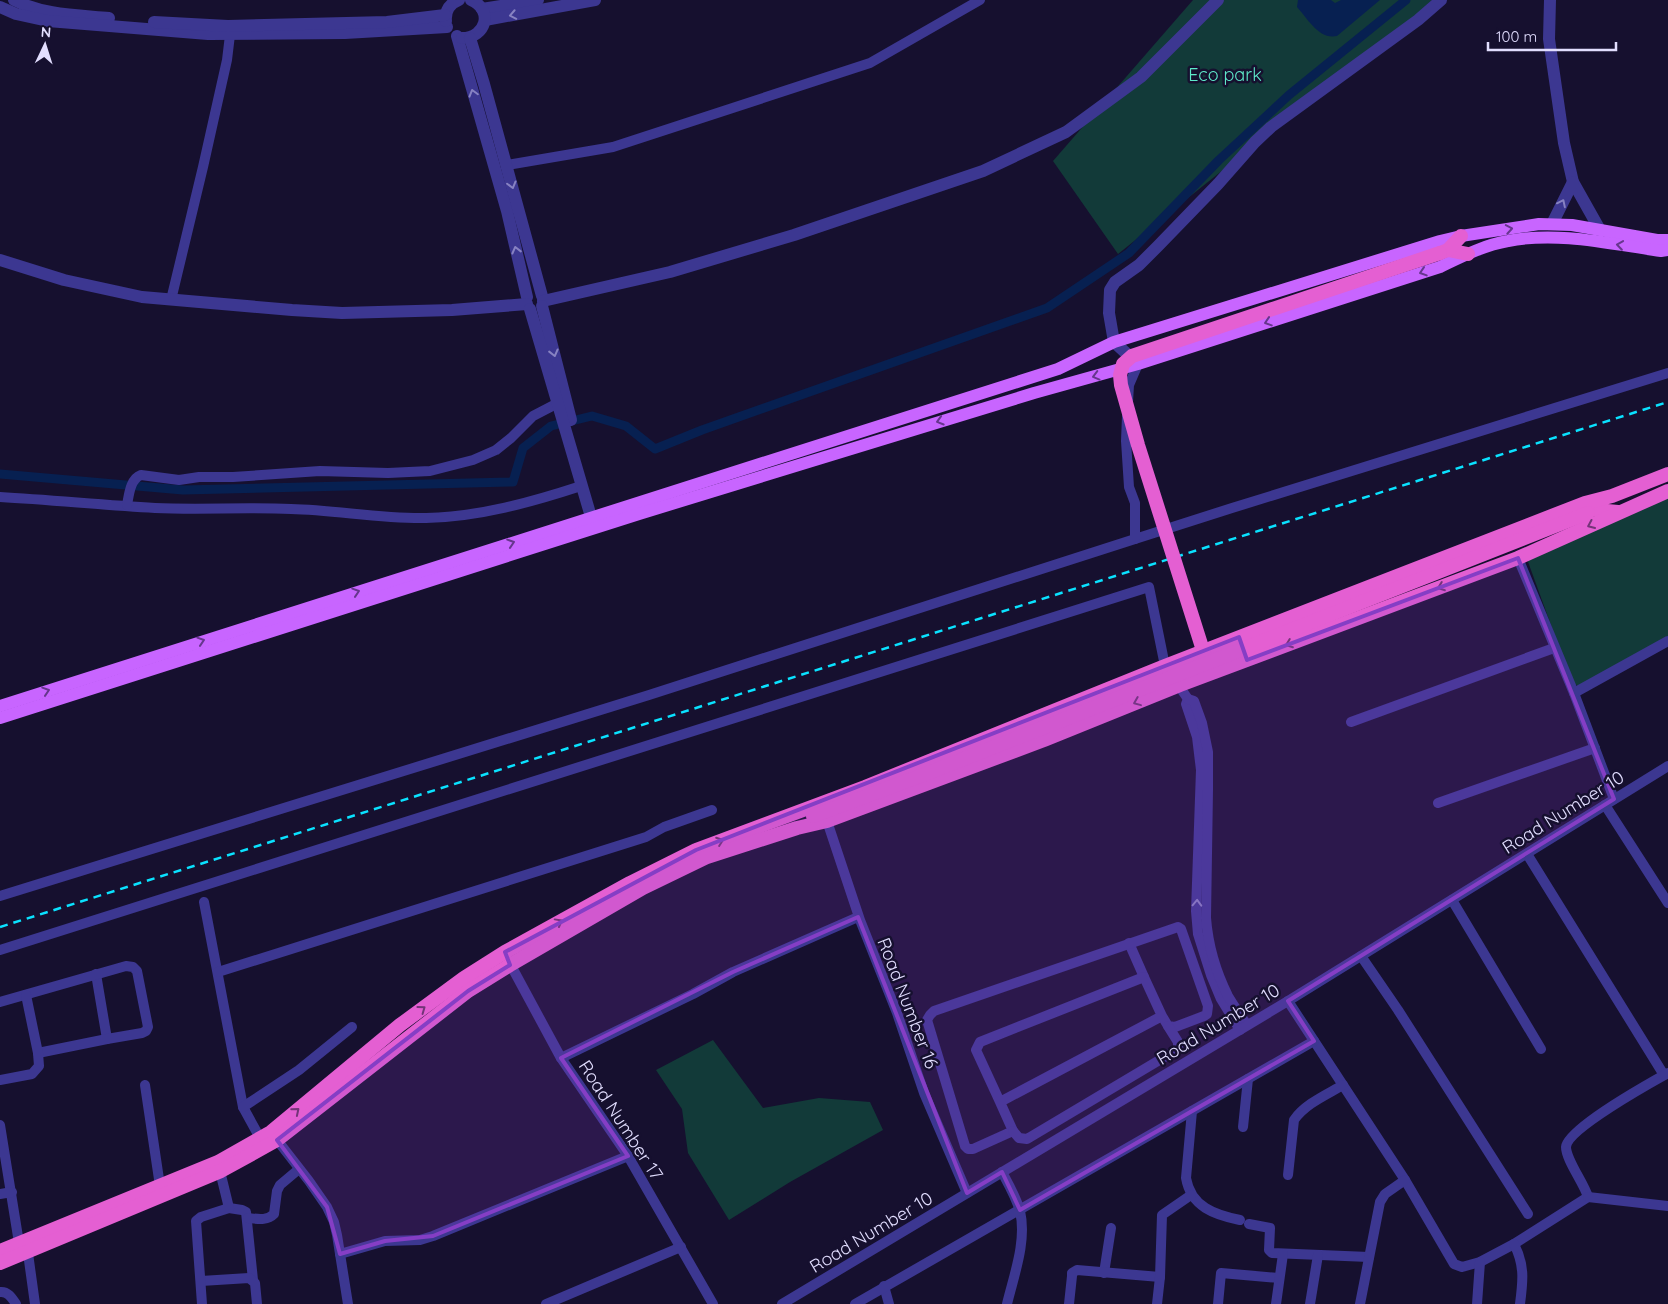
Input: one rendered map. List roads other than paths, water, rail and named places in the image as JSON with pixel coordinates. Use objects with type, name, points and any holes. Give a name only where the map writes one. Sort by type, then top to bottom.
[{"type":"highway","points":[[1444,252],[1461,236]]},
{"type":"highway","points":[[1207,663],[1121,385],[1120,375],[1123,364],[1132,356],[1444,252],[1468,254]]},
{"type":"highway","points":[[801,819],[865,787],[1165,666],[1585,503],[1612,496],[1668,474]]},
{"type":"highway","points":[[801,819],[827,822],[1044,740],[1180,685],[1518,558],[1668,491]]},
{"type":"highway","points":[[0,1251],[25,1245],[219,1167],[269,1137],[400,1025],[464,978],[507,958],[630,883],[696,850],[801,819],[908,780],[1592,512],[1612,496]]},
{"type":"highway","points":[[1592,512],[1619,512]]},
{"type":"highway","points":[[1239,637],[1247,660]]},
{"type":"highway","points":[[0,1263],[25,1245],[160,1186],[219,1167]]},
{"type":"main road","points":[[0,718],[1058,369],[1114,342],[1440,241],[1539,224],[1572,225],[1657,240],[1668,240]]},
{"type":"main road","points":[[0,706],[597,521],[1138,364],[1440,267],[1468,254],[1506,241],[1541,236],[1661,251],[1668,250]]},
{"type":"street","points":[[14,0],[34,9],[57,13],[144,22],[228,26],[387,22],[450,26],[470,38],[506,165],[535,302],[562,406],[597,521]]},
{"type":"street","points":[[459,0],[451,4],[450,26],[535,302]]},
{"type":"street","points":[[470,38],[480,31],[483,14],[478,4],[471,0]]},
{"type":"street","points":[[483,14],[538,0]]},
{"type":"street","points":[[483,14],[595,0]]},
{"type":"street","points":[[506,165],[613,147],[870,63],[980,0]]},
{"type":"street","points":[[0,260],[36,272],[105,290],[142,297],[292,310],[342,313],[452,310],[535,302],[680,269],[794,235],[982,171],[1066,132],[1141,77],[1218,0]]},
{"type":"street","points":[[1135,539],[1136,503],[1129,487],[1126,441],[1129,385],[1138,364],[1114,342],[1109,313],[1110,290],[1115,282],[1138,265],[1158,246],[1271,126],[1418,20],[1441,0]]},
{"type":"street","points":[[1550,0],[1549,39],[1551,57],[1557,88],[1561,130],[1572,182],[1600,230]]},
{"type":"street","points":[[2,6],[16,14],[48,21],[171,32],[230,35],[345,33],[450,26]]},
{"type":"street","points":[[171,300],[227,60],[230,35]]},
{"type":"street","points":[[1552,224],[1572,182]]},
{"type":"street","points":[[0,896],[649,695],[1232,508],[1668,373]]},
{"type":"street","points":[[126,505],[137,476],[143,474],[179,480],[199,477],[233,477],[320,471],[388,473],[434,471],[463,463],[496,450],[534,416],[562,406]]},
{"type":"street","points":[[570,431],[581,486],[597,521]]},
{"type":"street","points":[[0,497],[183,509],[311,510],[375,516],[426,518],[480,512],[545,498],[581,486]]},
{"type":"street","points":[[1518,558],[1595,748],[1610,802],[1668,903]]},
{"type":"street","points":[[0,950],[1149,587],[1165,666],[1188,699],[1194,701],[1206,736],[1204,774],[1206,918],[1210,946],[1224,997],[1243,1028]]},
{"type":"street","points":[[1574,693],[1667,645]]},
{"type":"street","points":[[1351,722],[1554,648]]},
{"type":"street","points":[[1438,803],[1595,748]]},
{"type":"street","name":"Road Number 10","points":[[782,1304],[1288,1001],[1668,766]]},
{"type":"street","points":[[218,972],[646,837],[664,827],[712,810]]},
{"type":"street","name":"Road Number 16","points":[[827,822],[858,917],[897,1013],[924,1093],[967,1193]]},
{"type":"street","points":[[1527,854],[1666,1074],[1589,1121],[1569,1138],[1566,1147],[1569,1158],[1588,1197]]},
{"type":"street","points":[[1452,900],[1541,1049]]},
{"type":"street","points":[[204,902],[243,1107],[299,1169],[327,1207],[334,1222],[348,1304]]},
{"type":"street","points":[[561,1058],[693,994],[733,972],[858,917]]},
{"type":"street","points":[[1013,1131],[973,1149],[968,1149],[965,1146],[927,1020],[934,1011],[1178,927],[1181,929],[1208,1006],[1207,1014],[1204,1016],[1175,1027],[1168,1026]]},
{"type":"street","points":[[1129,943],[1162,1016],[1178,1042],[1178,1048],[1027,1139],[1019,1138],[1013,1131],[976,1050],[980,1042],[1144,977]]},
{"type":"street","points":[[1361,956],[1398,1010],[1528,1214]]},
{"type":"street","name":"Road Number 17","points":[[507,958],[561,1058],[628,1156],[713,1304]]},
{"type":"street","points":[[0,1002],[126,966],[133,967],[137,971],[148,1027],[146,1031],[142,1034],[38,1053]]},
{"type":"street","points":[[96,974],[107,1039]]},
{"type":"street","points":[[0,1080],[32,1074],[39,1066],[26,995]]},
{"type":"street","points":[[1208,1006],[1224,997]]},
{"type":"street","points":[[1288,1001],[1405,1180],[1454,1264],[1466,1267],[1480,1262],[1514,1244],[1588,1197],[1668,1206]]},
{"type":"street","points":[[1000,1102],[1162,1016]]},
{"type":"street","points":[[243,1107],[299,1070],[352,1027]]},
{"type":"street","points":[[855,1304],[865,1301],[884,1286],[1314,1041]]},
{"type":"street","points":[[1243,1127],[1248,1079]]},
{"type":"street","points":[[145,1085],[160,1186]]},
{"type":"street","points":[[1288,1175],[1294,1120],[1307,1107],[1343,1086]]},
{"type":"street","points":[[1192,1111],[1186,1178],[1187,1187],[1191,1195],[1206,1209],[1227,1217],[1270,1228],[1270,1252],[1368,1257]]},
{"type":"street","points":[[0,1125],[12,1192],[25,1245],[35,1304]]},
{"type":"street","points":[[340,1254],[385,1242],[420,1240],[433,1236],[628,1156]]},
{"type":"street","points":[[219,1167],[229,1208]]},
{"type":"street","points":[[248,1218],[270,1218],[274,1214],[277,1191],[280,1185],[299,1169]]},
{"type":"street","points":[[1002,1172],[1020,1210],[1022,1237],[1007,1304]]},
{"type":"street","points":[[1360,1304],[1380,1202],[1385,1194],[1394,1186],[1405,1180]]},
{"type":"street","points":[[0,1194],[12,1192]]},
{"type":"street","points":[[1157,1304],[1162,1215],[1191,1195]]},
{"type":"street","points":[[202,1304],[196,1221],[201,1217],[229,1208],[246,1212],[248,1218],[257,1304]]},
{"type":"street","points":[[1104,1273],[1111,1228]]},
{"type":"street","points":[[1514,1244],[1522,1263],[1523,1279],[1520,1304]]},
{"type":"street","points":[[546,1304],[681,1248]]},
{"type":"street","points":[[1276,1304],[1283,1254]]},
{"type":"street","points":[[1310,1304],[1318,1255]]},
{"type":"street","points":[[1477,1304],[1480,1262]]},
{"type":"street","points":[[1069,1304],[1072,1276],[1074,1272],[1080,1270],[1160,1277]]},
{"type":"street","points":[[1218,1304],[1221,1273],[1279,1278]]},
{"type":"street","points":[[201,1281],[250,1278],[253,1280]]},
{"type":"street","points":[[884,1286],[888,1304]]},
{"type":"street","points":[[0,1292],[11,1296],[16,1304]]},
{"type":"water","points":[[1298,0],[1331,0],[1335,3],[1341,0],[1380,0],[1337,36],[1331,36],[1319,32],[1310,23],[1297,7]]},
{"type":"waterway","points":[[0,474],[183,490],[513,482],[523,448],[551,426],[592,416],[626,426],[655,449],[702,430],[1047,308],[1129,253],[1219,160],[1289,95],[1406,0]]},
{"type":"railway","points":[[0,927],[1668,402]]},
{"type":"park label","name":"Eco park","points":[[1225,74]]}]
